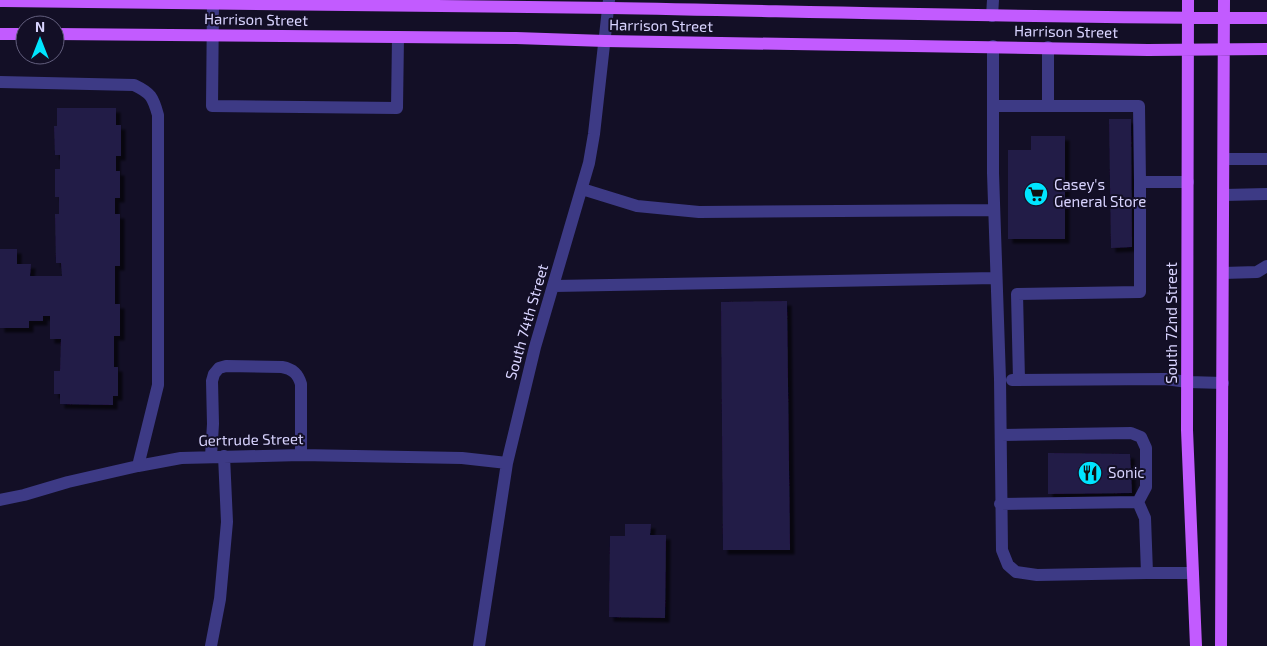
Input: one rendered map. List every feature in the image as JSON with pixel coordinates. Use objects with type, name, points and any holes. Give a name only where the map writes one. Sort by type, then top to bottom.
[{"type":"main road","name":"South 72nd Street","points":[[1188,0],[1187,430],[1196,646]]},
{"type":"main road","points":[[1221,646],[1224,0]]},
{"type":"main road","name":"Harrison Street","points":[[0,1],[609,4],[992,16],[1267,18]]},
{"type":"main road","points":[[0,34],[15,34]]},
{"type":"main road","name":"Harrison Street","points":[[65,34],[516,38],[1148,50],[1267,50]]},
{"type":"street","points":[[992,16],[993,0]]},
{"type":"street","points":[[213,2],[212,106],[397,108],[398,38]]},
{"type":"street","name":"South 74th Street","points":[[479,646],[507,463],[535,347],[589,162],[609,4]]},
{"type":"street","points":[[993,46],[994,210],[1000,379],[1002,550],[1008,565],[1016,572],[1037,575],[1147,572],[1193,573]]},
{"type":"street","points":[[1048,48],[1048,106]]},
{"type":"street","points":[[0,82],[134,84],[146,90],[154,103],[158,115],[158,385],[138,466]]},
{"type":"street","points":[[993,106],[1138,106],[1140,292],[1017,294],[1019,380]]},
{"type":"street","points":[[1224,159],[1267,159]]},
{"type":"street","points":[[1140,182],[1188,182]]},
{"type":"street","points":[[582,189],[637,206],[699,212],[994,210]]},
{"type":"street","points":[[1224,195],[1267,194]]},
{"type":"street","points":[[1224,273],[1257,272],[1267,266]]},
{"type":"street","points":[[554,286],[996,278]]},
{"type":"street","points":[[210,456],[212,381],[214,374],[219,368],[226,366],[282,367],[290,368],[295,372],[301,384],[301,454]]},
{"type":"street","points":[[1000,379],[1165,380],[1223,383]]},
{"type":"street","points":[[1001,435],[1131,433],[1141,436],[1146,448],[1146,487],[1138,502]]},
{"type":"street","name":"Gertrude Street","points":[[0,500],[68,482],[181,458],[301,454],[462,458],[507,463]]},
{"type":"street","points":[[211,646],[220,599],[227,522],[224,456]]},
{"type":"street","points":[[1000,504],[1138,502]]},
{"type":"street","points":[[1138,502],[1145,518],[1147,572]]},
{"type":"building","points":[[57,108],[116,108],[116,125],[121,125],[121,156],[116,156],[116,171],[120,171],[120,198],[115,198],[115,214],[120,214],[120,266],[115,266],[115,304],[120,304],[120,336],[114,336],[114,367],[118,367],[118,396],[113,396],[113,405],[60,404],[60,394],[54,394],[54,371],[60,371],[61,339],[50,339],[50,316],[43,316],[43,321],[29,321],[29,328],[0,328],[0,249],[17,249],[17,264],[31,264],[30,276],[62,276],[61,263],[56,263],[55,214],[59,214],[59,197],[55,197],[55,169],[60,169],[60,155],[55,155],[54,126],[57,126]]},
{"type":"building","points":[[1109,119],[1131,119],[1132,247],[1111,248]]},
{"type":"building","name":"Casey's General Store","points":[[1031,136],[1065,136],[1065,239],[1008,239],[1008,150],[1031,150]]},
{"type":"building","points":[[787,301],[790,550],[723,550],[721,302]]},
{"type":"building","name":"Sonic","points":[[1048,453],[1130,454],[1132,493],[1048,494]]},
{"type":"building","points":[[625,524],[651,524],[650,535],[666,535],[665,618],[609,617],[610,536],[625,536]]},
{"type":"place","name":"Casey's General Store","points":[[1036,194]]},
{"type":"place","name":"Sonic","points":[[1090,473]]}]
